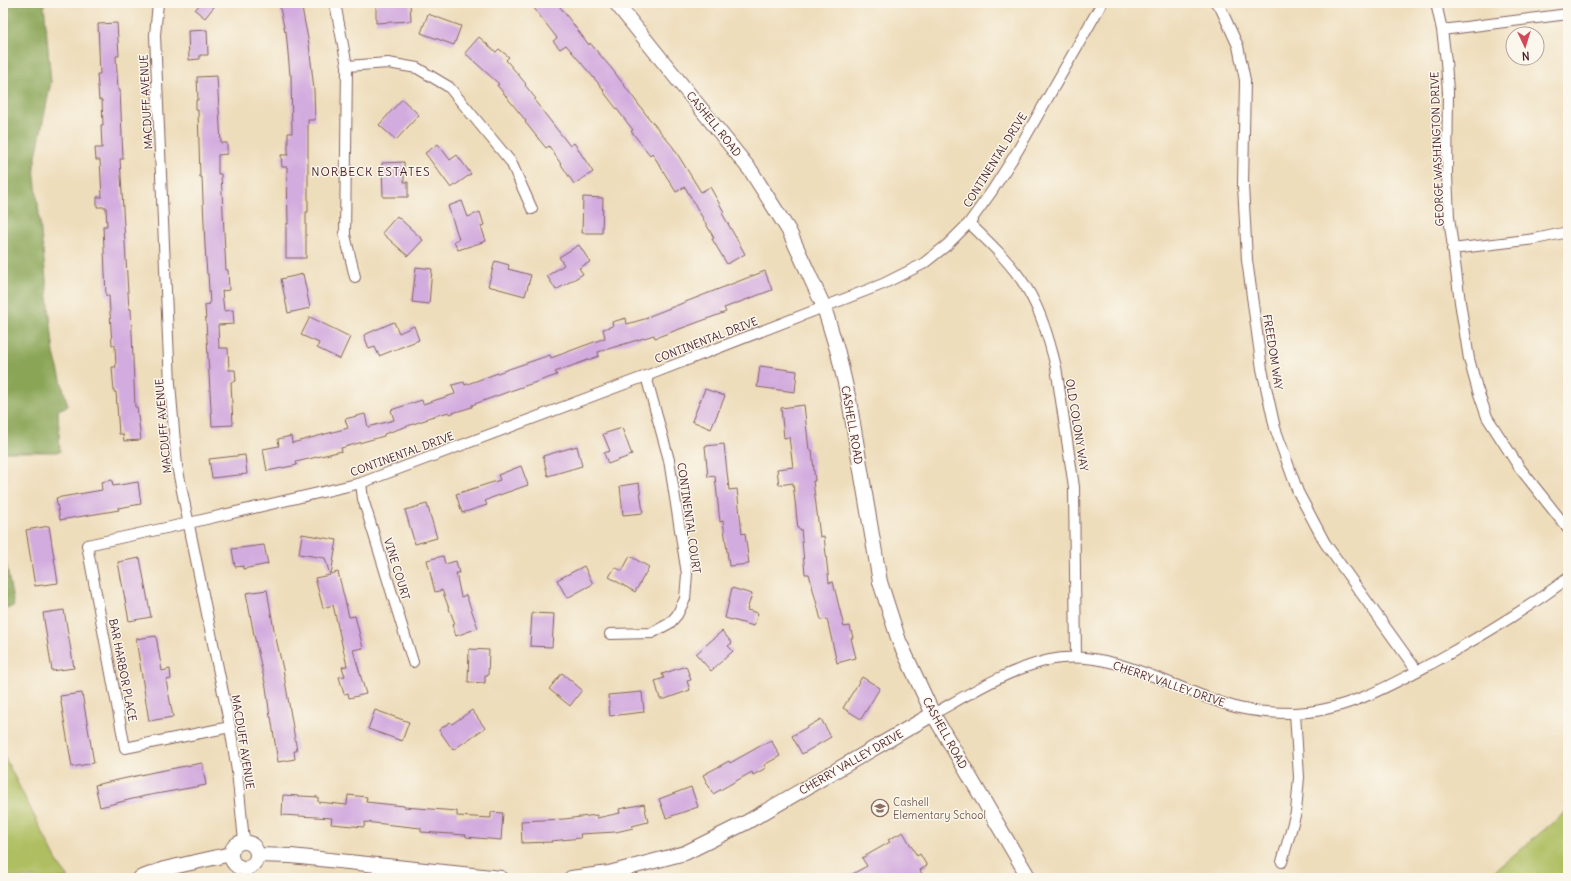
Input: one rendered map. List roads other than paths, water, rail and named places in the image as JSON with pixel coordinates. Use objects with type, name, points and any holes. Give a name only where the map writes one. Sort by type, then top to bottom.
[{"type":"street","name":"MACDUFF AVENUE","points":[[158,3],[154,35],[170,384],[177,466],[230,727],[237,771],[244,841]]},
{"type":"street","points":[[335,3],[347,66],[345,235],[355,277]]},
{"type":"street","name":"CASHELL ROAD","points":[[616,3],[751,171],[789,231],[824,307],[838,353],[849,400],[880,582],[899,642],[934,714],[1030,878]]},
{"type":"street","name":"CONTINENTAL DRIVE","points":[[139,534],[361,483],[646,376],[824,307],[883,284],[923,264],[947,245],[970,223],[992,191],[1018,150],[1102,3]]},
{"type":"street","name":"FREEDOM WAY","points":[[1216,3],[1221,9],[1238,46],[1244,80],[1243,185],[1247,260],[1262,369],[1275,428],[1298,492],[1325,543],[1417,671]]},
{"type":"street","name":"GEORGE WASHINGTON DRIVE","points":[[1436,3],[1442,30],[1446,61],[1448,92],[1447,176],[1452,249],[1469,358],[1487,417],[1519,467],[1568,529]]},
{"type":"street","points":[[1442,30],[1568,14]]},
{"type":"street","points":[[347,66],[388,63],[417,68],[449,87],[511,162],[532,209]]},
{"type":"street","name":"OLD COLONY WAY","points":[[970,223],[1000,253],[1026,286],[1046,329],[1056,367],[1074,487],[1076,658]]},
{"type":"street","points":[[1452,249],[1536,239],[1568,232]]},
{"type":"street","name":"CONTINENTAL COURT","points":[[610,634],[652,633],[670,623],[677,615],[685,598],[687,574],[669,460],[646,376]]},
{"type":"street","name":"VINE COURT","points":[[361,483],[363,499],[413,662]]},
{"type":"street","name":"BAR HARBOR PLACE","points":[[139,534],[87,545],[125,748],[230,727]]},
{"type":"street","name":"CHERRY VALLEY DRIVE","points":[[571,878],[609,873],[685,853],[747,822],[996,679],[1020,669],[1050,660],[1076,658],[1103,661],[1130,668],[1239,708],[1268,712],[1295,713],[1325,709],[1350,702],[1378,691],[1417,671],[1511,619],[1568,578]]},
{"type":"street","points":[[1282,862],[1296,812],[1299,777],[1295,713]]},
{"type":"street","points":[[244,841],[251,843],[256,848],[257,855],[256,861],[246,873],[235,864],[231,854],[232,848],[237,843],[244,841]]},
{"type":"street","points":[[140,878],[164,869],[231,854]]},
{"type":"street","points":[[257,855],[291,856],[501,878]]},
{"type":"place","name":"Cashell Elementary School","points":[[880,808]]},
{"type":"district","name":"NORBECK ESTATES","points":[[371,171]]}]
